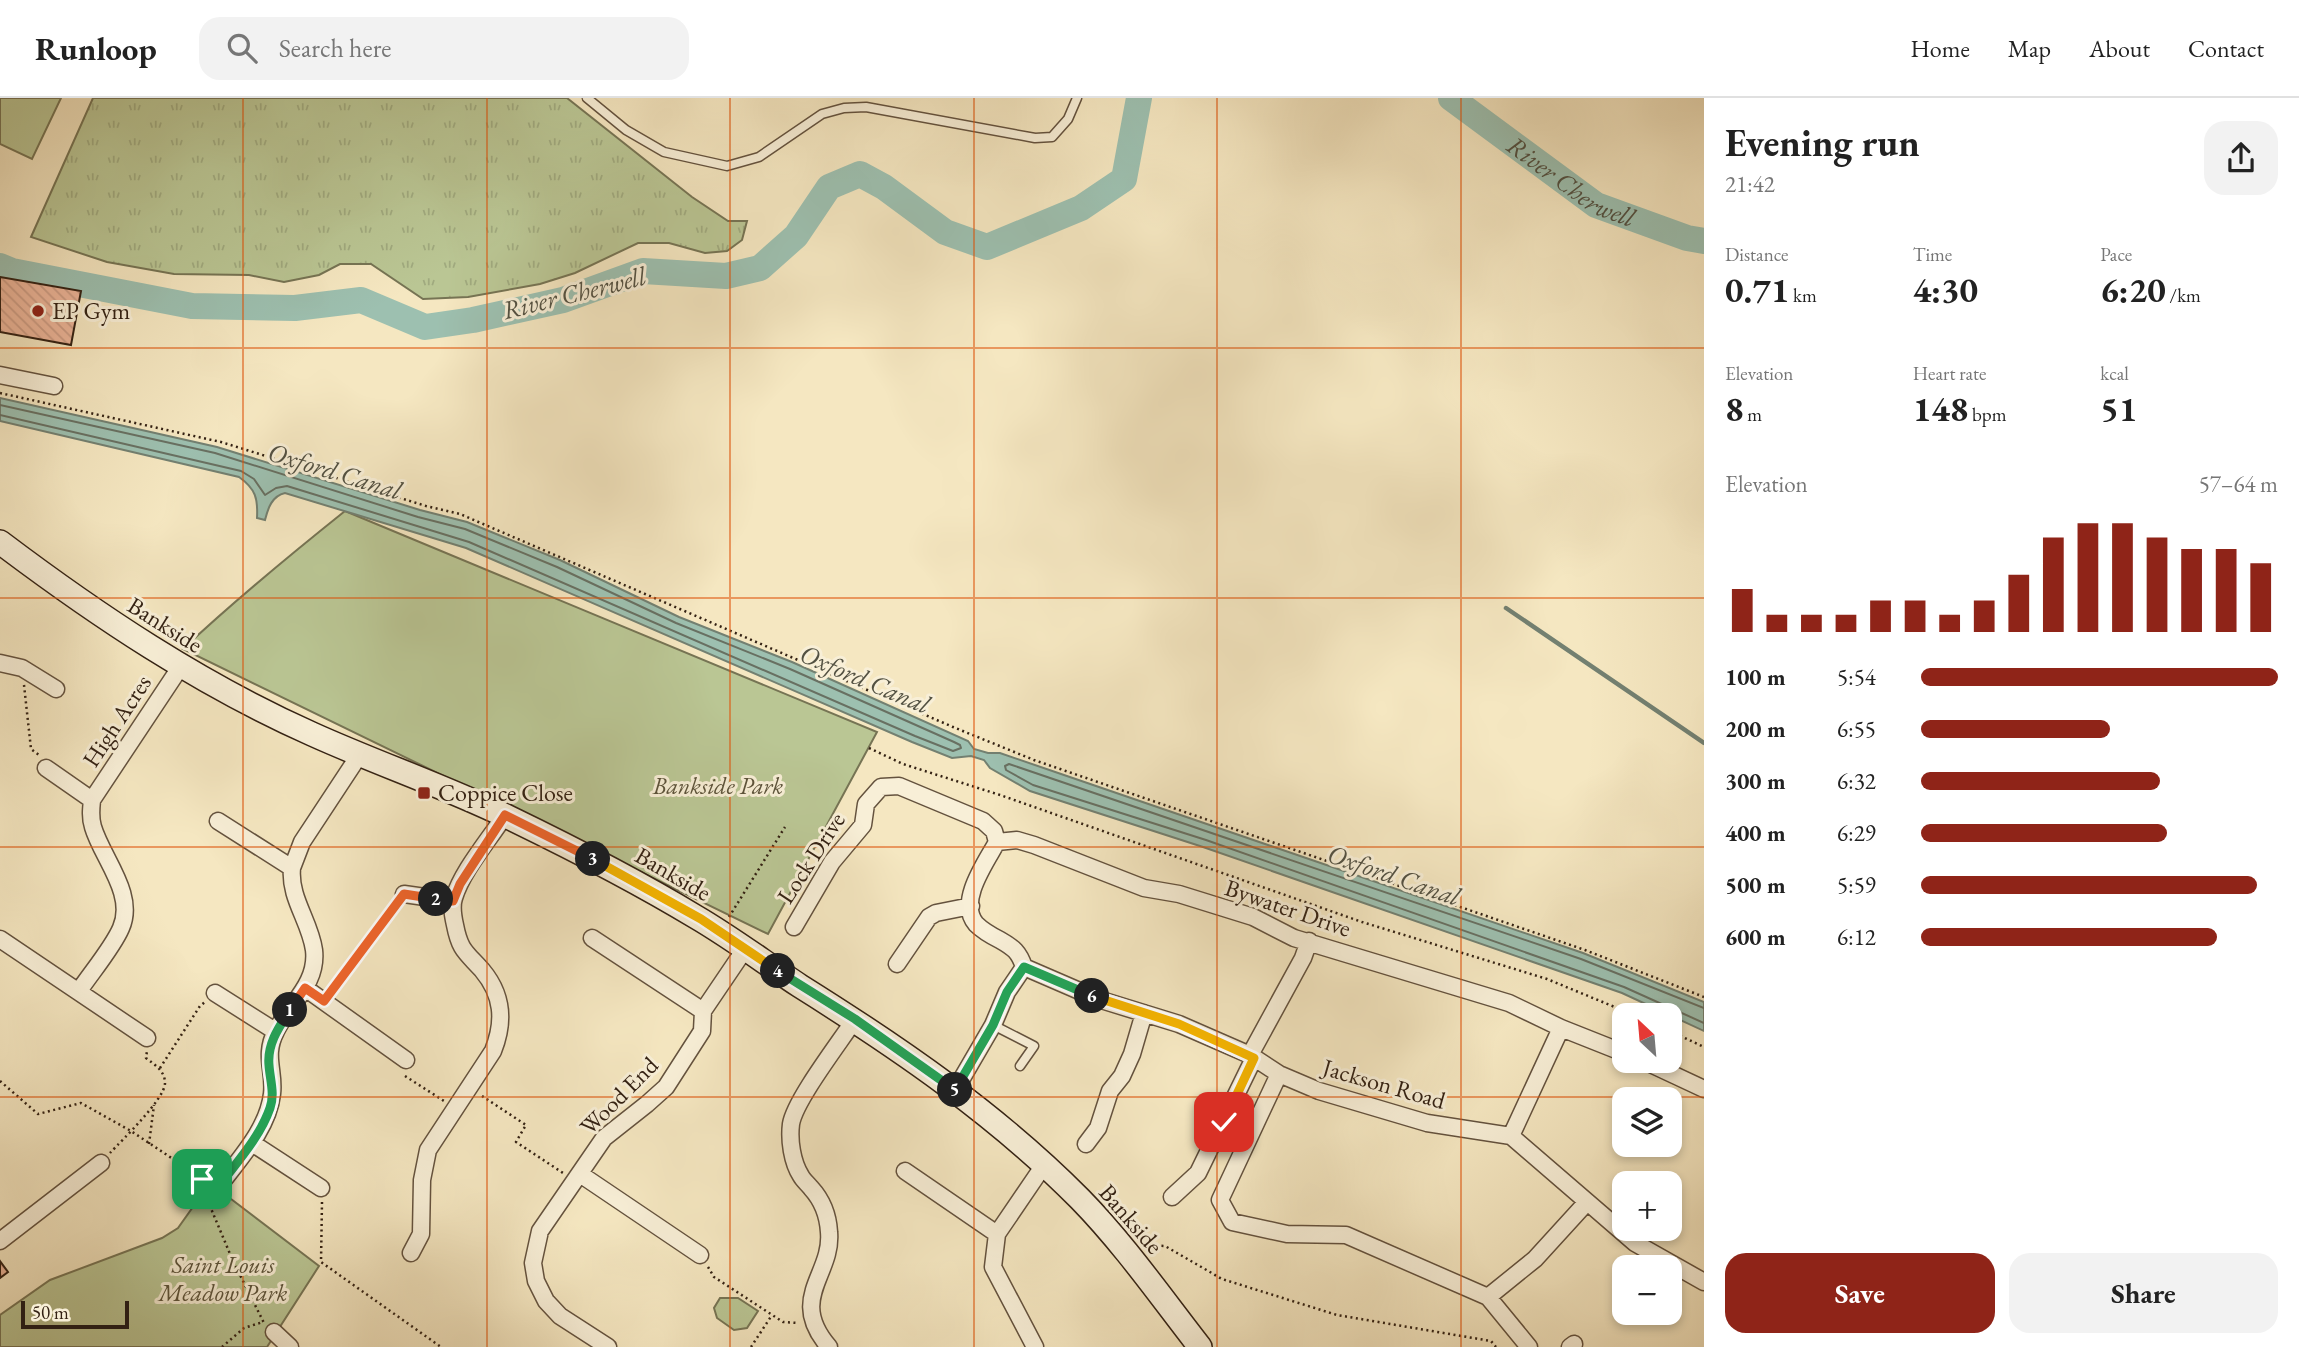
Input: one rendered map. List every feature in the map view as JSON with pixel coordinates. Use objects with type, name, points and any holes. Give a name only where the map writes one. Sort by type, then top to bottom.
[{"type":"street","points":[[0,374],[54,386]]},
{"type":"street","name":"Bankside","points":[[0,542],[82,604],[181,666],[311,734],[505,815],[654,892],[855,1019],[954,1091],[1044,1165],[1082,1201],[1118,1241],[1200,1347]]},
{"type":"street","points":[[0,663],[22,668],[56,689]]},
{"type":"street","name":"High Acres","points":[[79,991],[122,928],[124,913],[123,898],[117,880],[93,827],[92,800],[181,666]]},
{"type":"street","points":[[219,1186],[251,1143],[270,1108],[273,1090],[269,1062],[275,1031],[305,988],[312,970],[314,951],[295,897],[291,881],[292,868],[302,842],[360,754]]},
{"type":"street","name":"High Acres","points":[[46,768],[92,800]]},
{"type":"street","name":"Lock Drive","points":[[794,927],[832,862],[863,825],[866,804],[881,787],[899,786],[983,821],[994,831],[998,842]]},
{"type":"street","points":[[411,1253],[421,1234],[422,1180],[428,1150],[494,1051],[499,1035],[501,1004],[482,970],[465,954],[459,943],[453,916],[453,901],[460,884],[505,815]]},
{"type":"street","points":[[218,821],[292,868]]},
{"type":"street","name":"Bywater Drive","points":[[998,842],[1017,840],[1144,888],[1179,894],[1253,916],[1294,938],[1510,1003],[1561,1028],[1612,1048]]},
{"type":"street","points":[[897,964],[929,917],[971,906],[976,881],[998,842]]},
{"type":"street","points":[[404,894],[453,901]]},
{"type":"street","name":"Jackson Road","points":[[971,906],[971,914],[977,925],[1017,950],[1023,963],[1098,999],[1179,1024],[1319,1091],[1427,1124],[1511,1136]]},
{"type":"street","points":[[592,938],[704,1011]]},
{"type":"street","points":[[0,939],[147,1038]]},
{"type":"street","points":[[1172,1197],[1198,1173],[1309,941]]},
{"type":"street","name":"Wood End","points":[[608,1347],[560,1316],[546,1301],[536,1281],[533,1263],[540,1231],[604,1138],[666,1087],[702,1031],[704,1011],[745,949]]},
{"type":"street","points":[[954,1091],[993,1025],[1023,963]]},
{"type":"street","points":[[305,988],[406,1060]]},
{"type":"street","points":[[215,993],[275,1031]]},
{"type":"street","points":[[1086,1144],[1098,1128],[1110,1091],[1127,1065],[1144,1013]]},
{"type":"street","points":[[830,1347],[823,1340],[815,1322],[811,1303],[813,1286],[829,1246],[830,1232],[821,1200],[801,1177],[796,1164],[792,1149],[791,1122],[798,1106],[855,1019]]},
{"type":"street","points":[[1561,1028],[1511,1136],[1635,1243],[1704,1282]]},
{"type":"street","points":[[1670,1073],[1704,1089]]},
{"type":"street","points":[[1279,1074],[1220,1200],[1232,1222],[1287,1234],[1346,1235],[1488,1297],[1529,1347]]},
{"type":"street","points":[[251,1143],[321,1188]]},
{"type":"street","points":[[0,1241],[101,1163]]},
{"type":"street","points":[[1035,1347],[993,1267],[997,1234],[1044,1165]]},
{"type":"street","points":[[905,1171],[997,1234]]},
{"type":"street","name":"Wood End","points":[[577,1177],[700,1255]]},
{"type":"street","points":[[1488,1297],[1535,1259],[1587,1202]]},
{"type":"street","points":[[274,1332],[290,1347]]},
{"type":"lane","points":[[587,98],[626,130],[664,152],[727,166],[759,157],[822,114],[844,108],[866,107],[1035,138],[1052,137],[1068,119],[1077,98]]},
{"type":"lane","points":[[993,1025],[1034,1046],[1020,1066]]},
{"type":"path","points":[[0,393],[221,443],[460,514],[1034,760],[1585,950],[1704,997]]},
{"type":"path","points":[[22,668],[31,750],[46,760],[46,768]]},
{"type":"path","points":[[869,748],[903,764],[1000,795],[1362,922],[1547,979],[1612,1006]]},
{"type":"path","points":[[727,919],[785,827]]},
{"type":"path","points":[[324,1001],[404,894]]},
{"type":"path","points":[[160,1068],[200,1006],[215,993]]},
{"type":"path","points":[[1682,1037],[1704,1047]]},
{"type":"path","points":[[101,1163],[154,1105],[165,1088],[160,1068],[146,1058],[147,1038]]},
{"type":"path","points":[[406,1060],[402,1074],[455,1109]]},
{"type":"path","points":[[0,1081],[38,1114],[81,1103],[131,1131],[202,1179],[219,1186],[207,1199],[263,1322],[244,1328],[222,1347]]},
{"type":"path","points":[[468,1087],[526,1125],[516,1142],[577,1177]]},
{"type":"path","points":[[149,1144],[154,1105]]},
{"type":"path","points":[[321,1188],[321,1262],[441,1347]]},
{"type":"path","points":[[1134,1244],[1165,1246],[1223,1279],[1337,1315],[1491,1341],[1496,1347]]},
{"type":"path","points":[[700,1255],[714,1277],[783,1322],[815,1322]]},
{"type":"path","points":[[751,1347],[772,1315]]},
{"type":"green space","points":[[0,98],[61,98],[32,159],[0,144]]},
{"type":"green space","points":[[93,98],[567,98],[692,197],[728,221],[747,221],[742,240],[727,251],[705,253],[669,243],[638,243],[575,273],[540,284],[468,297],[423,299],[371,264],[340,264],[319,275],[284,282],[249,275],[174,274],[107,262],[31,237]]},
{"type":"green space","name":"Bankside Park","points":[[345,511],[877,732],[768,934],[183,649],[263,578]]},
{"type":"green space","name":"Saint Louis Meadow Park","points":[[210,1183],[319,1266],[267,1347],[0,1347],[0,1315],[50,1280],[162,1238],[178,1228]]},
{"type":"green space","points":[[720,1298],[738,1298],[758,1311],[747,1328],[734,1330],[717,1318],[714,1308]]},
{"type":"water","points":[[0,398],[217,447],[467,522],[560,560],[679,617],[792,662],[968,741],[974,749],[1000,753],[1583,953],[1704,1002],[1704,1031],[1682,1021],[1682,1003],[1644,1003],[1622,993],[1203,847],[1030,791],[990,768],[984,760],[971,756],[952,758],[912,742],[466,548],[285,493],[274,500],[265,520],[257,518],[255,495],[239,477],[0,421]]},
{"type":"building","name":"EP Gym","points":[[0,277],[81,291],[71,345],[0,332]]},
{"type":"building","points":[[0,1261],[8,1272],[0,1278]]},
{"type":"waterway","name":"River Cherwell","points":[[0,266],[12,271],[192,306],[295,308],[361,300],[425,327],[473,320],[563,300],[643,271],[726,276],[760,268],[796,236],[829,187],[860,174],[884,187],[945,232],[987,247],[1081,208],[1124,179],[1139,98]]},
{"type":"waterway","name":"River Cherwell","points":[[1451,98],[1596,205],[1687,238],[1704,241]]},
{"type":"waterway","points":[[1506,608],[1704,743]]},
{"type":"place","name":"EP Gym","points":[[38,311]]},
{"type":"place","name":"Coppice Close","points":[[424,793]]},
{"type":"route","points":[[202,1179],[219,1186],[251,1143],[270,1108],[273,1090],[269,1062],[275,1031],[305,988],[324,1001],[404,894],[453,901],[460,884],[505,815],[614,870],[701,919],[855,1019],[954,1091],[993,1025],[1007,992],[1024,967],[1098,999],[1179,1024],[1254,1058],[1224,1122]]},
{"type":"water label","name":"Oxford Canal","points":[[335,471]]},
{"type":"water label","name":"Oxford Canal","points":[[865,679]]},
{"type":"water label","name":"Oxford Canal","points":[[1394,875]]}]
